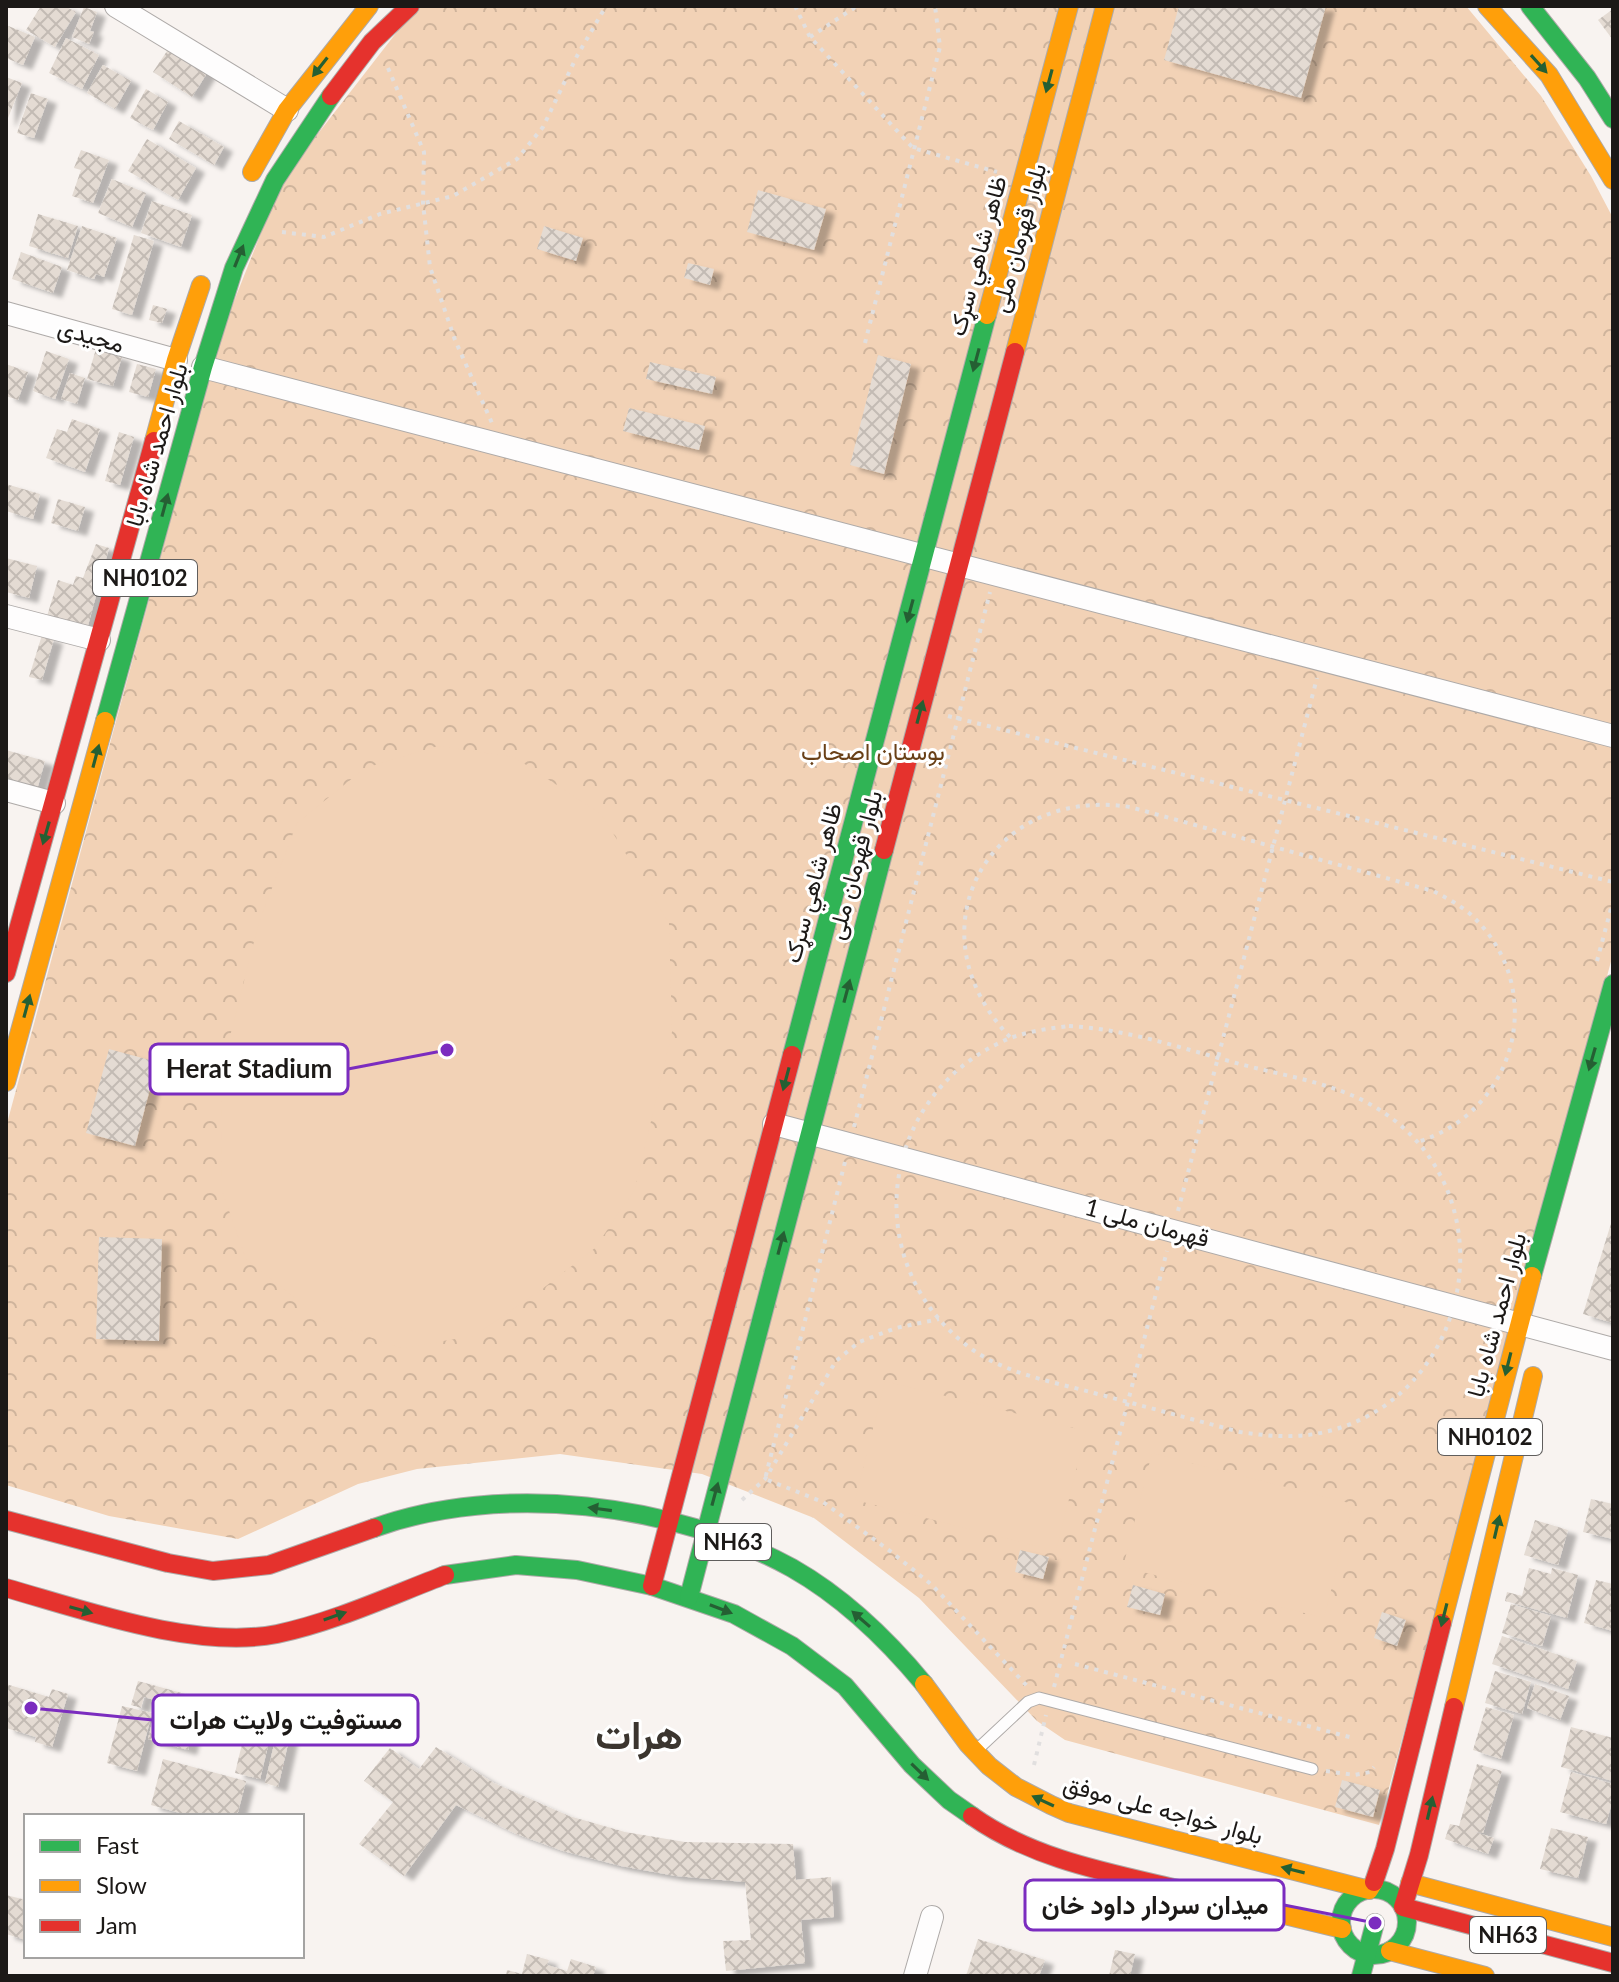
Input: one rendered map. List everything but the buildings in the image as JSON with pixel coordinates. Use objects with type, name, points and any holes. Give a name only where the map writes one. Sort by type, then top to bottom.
[{"type":"main road","points":[[246,183],[287,110],[369,6]]},
{"type":"main road","name":"بلوار احمد شاه بابا","points":[[6,1082],[203,367],[234,268],[275,180],[350,68],[410,6]]},
{"type":"main road","name":"ظاهر شاهي سړک","points":[[652,1586],[1069,6]]},
{"type":"main road","name":"بلوار قهرمان ملی","points":[[689,1597],[1105,6]]},
{"type":"main road","points":[[1487,6],[1549,75],[1613,180]]},
{"type":"main road","points":[[1530,6],[1587,78],[1613,119]]},
{"type":"main road","name":"بلوار احمد شاه بابا","points":[[6,973],[176,360],[208,261]]},
{"type":"main road","name":"بلوار احمد شاه بابا","points":[[1373,1882],[1519,1322],[1613,984]]},
{"type":"main road","name":"بلوار احمد شاه بابا","points":[[1377,1976],[1390,1951],[1405,1932],[1403,1907],[1419,1855],[1542,1338]]},
{"type":"main road","name":"بلوار خواجه علی موفق","points":[[6,1520],[177,1565],[221,1571],[274,1565],[401,1519],[464,1507],[535,1503],[601,1508],[669,1523],[743,1545],[792,1569],[837,1598],[881,1636],[921,1680],[975,1752],[1026,1793],[1069,1813],[1373,1882],[1403,1907]]},
{"type":"main road","points":[[6,1588],[131,1624],[219,1637],[275,1634],[332,1617],[454,1572],[516,1565],[577,1570],[652,1586],[734,1614],[792,1646],[845,1686],[912,1765],[949,1800],[996,1833],[1047,1856],[1342,1929]]},
{"type":"main road","points":[[1373,1882],[1347,1904],[1341,1921],[1342,1929],[1355,1949],[1371,1955],[1390,1951]]},
{"type":"main road","points":[[1410,1883],[1613,1937]]},
{"type":"main road","name":"NH63","points":[[1403,1907],[1613,1963]]},
{"type":"main road","points":[[1355,1949],[1375,1923]]},
{"type":"main road","points":[[1361,1976],[1375,1923]]},
{"type":"main road","points":[[1375,1923],[1377,1976]]},
{"type":"main road","name":"NH63","points":[[1390,1951],[1485,1976]]},
{"type":"street","points":[[116,6],[287,110]]},
{"type":"street","name":"مجیدی","points":[[6,313],[176,360]]},
{"type":"street","points":[[203,367],[1613,736]]},
{"type":"street","points":[[6,616],[99,640]]},
{"type":"street","points":[[6,790],[54,803]]},
{"type":"street","name":"قهرمان ملی 1","points":[[774,1124],[1519,1322],[1542,1338],[1613,1349]]},
{"type":"street","points":[[1373,1882],[1410,1883]]},
{"type":"street","points":[[915,1976],[932,1917]]},
{"type":"lane","points":[[975,1752],[1028,1702],[1039,1698],[1312,1769]]},
{"type":"path","points":[[251,228],[324,237],[380,214],[453,196],[517,159],[543,127],[577,56],[606,6]]},
{"type":"path","points":[[795,6],[810,37],[913,148],[1024,179]]},
{"type":"path","points":[[810,37],[857,6]]},
{"type":"path","points":[[865,343],[940,47],[935,6]]},
{"type":"path","points":[[372,42],[394,77],[424,152],[423,203],[430,267],[455,340],[503,446]]},
{"type":"path","points":[[765,1479],[990,592]]},
{"type":"path","points":[[921,709],[1613,882]]},
{"type":"path","points":[[1010,1038],[983,1006],[967,967],[964,925],[974,885],[996,849],[1011,834],[1047,813],[1088,803],[1130,807],[1433,891],[1469,912],[1483,928],[1500,954],[1512,983],[1515,1025],[1511,1045],[1495,1084],[1483,1101],[1451,1128],[1417,1142]]},
{"type":"path","points":[[735,1506],[765,1479],[836,1361],[859,1342],[896,1328],[939,1319]]},
{"type":"path","points":[[765,1479],[823,1502],[890,1551],[932,1585],[1039,1698]]},
{"type":"path","points":[[1075,1664],[1353,1738]]},
{"type":"green space","name":"بوستان اصحاب","points":[[417,6],[1466,6],[1541,96],[1591,176],[1613,218],[1613,954],[1379,1825],[1065,1740],[1037,1721],[919,1598],[814,1518],[702,1474],[560,1454],[417,1469],[358,1484],[238,1539],[109,1516],[6,1485],[6,1127],[221,334],[282,180]]},
{"type":"green space","points":[[438,746],[514,757],[601,814],[669,923],[672,1032],[635,1189],[595,1248],[537,1293],[473,1336],[401,1348],[324,1321],[246,1259],[221,1188],[222,1068],[259,922],[297,823],[365,768]]},
{"type":"green space","points":[[885,1381],[1086,1431],[1056,1551],[855,1500]]},
{"type":"green space","points":[[1152,1453],[1353,1504],[1324,1618],[1123,1567]]},
{"type":"traffic: fast","points":[[1530,6],[1587,78],[1613,119]]},
{"type":"traffic: fast","points":[[105,721],[203,367],[234,268],[275,180],[331,96]]},
{"type":"traffic: fast","points":[[792,1055],[987,315]]},
{"type":"traffic: fast","points":[[689,1597],[884,850]]},
{"type":"traffic: fast","points":[[1532,1276],[1613,984]]},
{"type":"traffic: fast","points":[[374,1528],[424,1514],[476,1506],[531,1503],[586,1506],[695,1528],[745,1546],[811,1579],[863,1620],[924,1684]]},
{"type":"traffic: fast","points":[[445,1575],[516,1565],[577,1570],[652,1586],[734,1614],[792,1646],[845,1686],[912,1765],[949,1800],[972,1816]]},
{"type":"traffic: fast","points":[[1374,1889],[1397,1899],[1407,1922],[1397,1945],[1374,1955],[1351,1945],[1341,1922],[1351,1899],[1374,1889]]},
{"type":"traffic: fast","points":[[1361,1976],[1375,1923]]},
{"type":"traffic: slow","points":[[252,172],[287,110],[369,6]]},
{"type":"traffic: slow","points":[[987,315],[1069,6]]},
{"type":"traffic: slow","points":[[1015,352],[1105,6]]},
{"type":"traffic: slow","points":[[1487,6],[1549,75],[1613,180]]},
{"type":"traffic: slow","points":[[154,441],[201,285]]},
{"type":"traffic: slow","points":[[6,1082],[105,721]]},
{"type":"traffic: slow","points":[[1442,1623],[1532,1276]]},
{"type":"traffic: slow","points":[[1454,1707],[1533,1376]]},
{"type":"traffic: slow","points":[[924,1684],[968,1744],[989,1766],[1016,1787],[1069,1813],[1369,1890],[1374,1882]]},
{"type":"traffic: slow","points":[[1410,1883],[1613,1937]]},
{"type":"traffic: slow","points":[[1203,1895],[1342,1929]]},
{"type":"traffic: slow","points":[[1390,1951],[1485,1976]]},
{"type":"traffic: jam","points":[[331,96],[372,42],[410,6]]},
{"type":"traffic: jam","points":[[884,850],[1015,352]]},
{"type":"traffic: jam","points":[[6,973],[154,441]]},
{"type":"traffic: jam","points":[[652,1586],[792,1055]]},
{"type":"traffic: jam","points":[[6,1520],[168,1563],[213,1571],[269,1565],[374,1528]]},
{"type":"traffic: jam","points":[[6,1588],[140,1625],[211,1637],[245,1638],[320,1623],[445,1575]]},
{"type":"traffic: jam","points":[[1374,1882],[1442,1623]]},
{"type":"traffic: jam","points":[[1454,1707],[1419,1855],[1403,1907],[1613,1963]]},
{"type":"traffic: jam","points":[[972,1816],[998,1832],[1054,1857],[1203,1895]]},
{"type":"place","name":"Herat Stadium","points":[[447,1050]]},
{"type":"place","name":"مستوفیت ولایت هرات","points":[[31,1708]]},
{"type":"place","name":"میدان سردار داود خان","points":[[1375,1923]]},
{"type":"district","name":"هرات","points":[[639,1735]]}]
